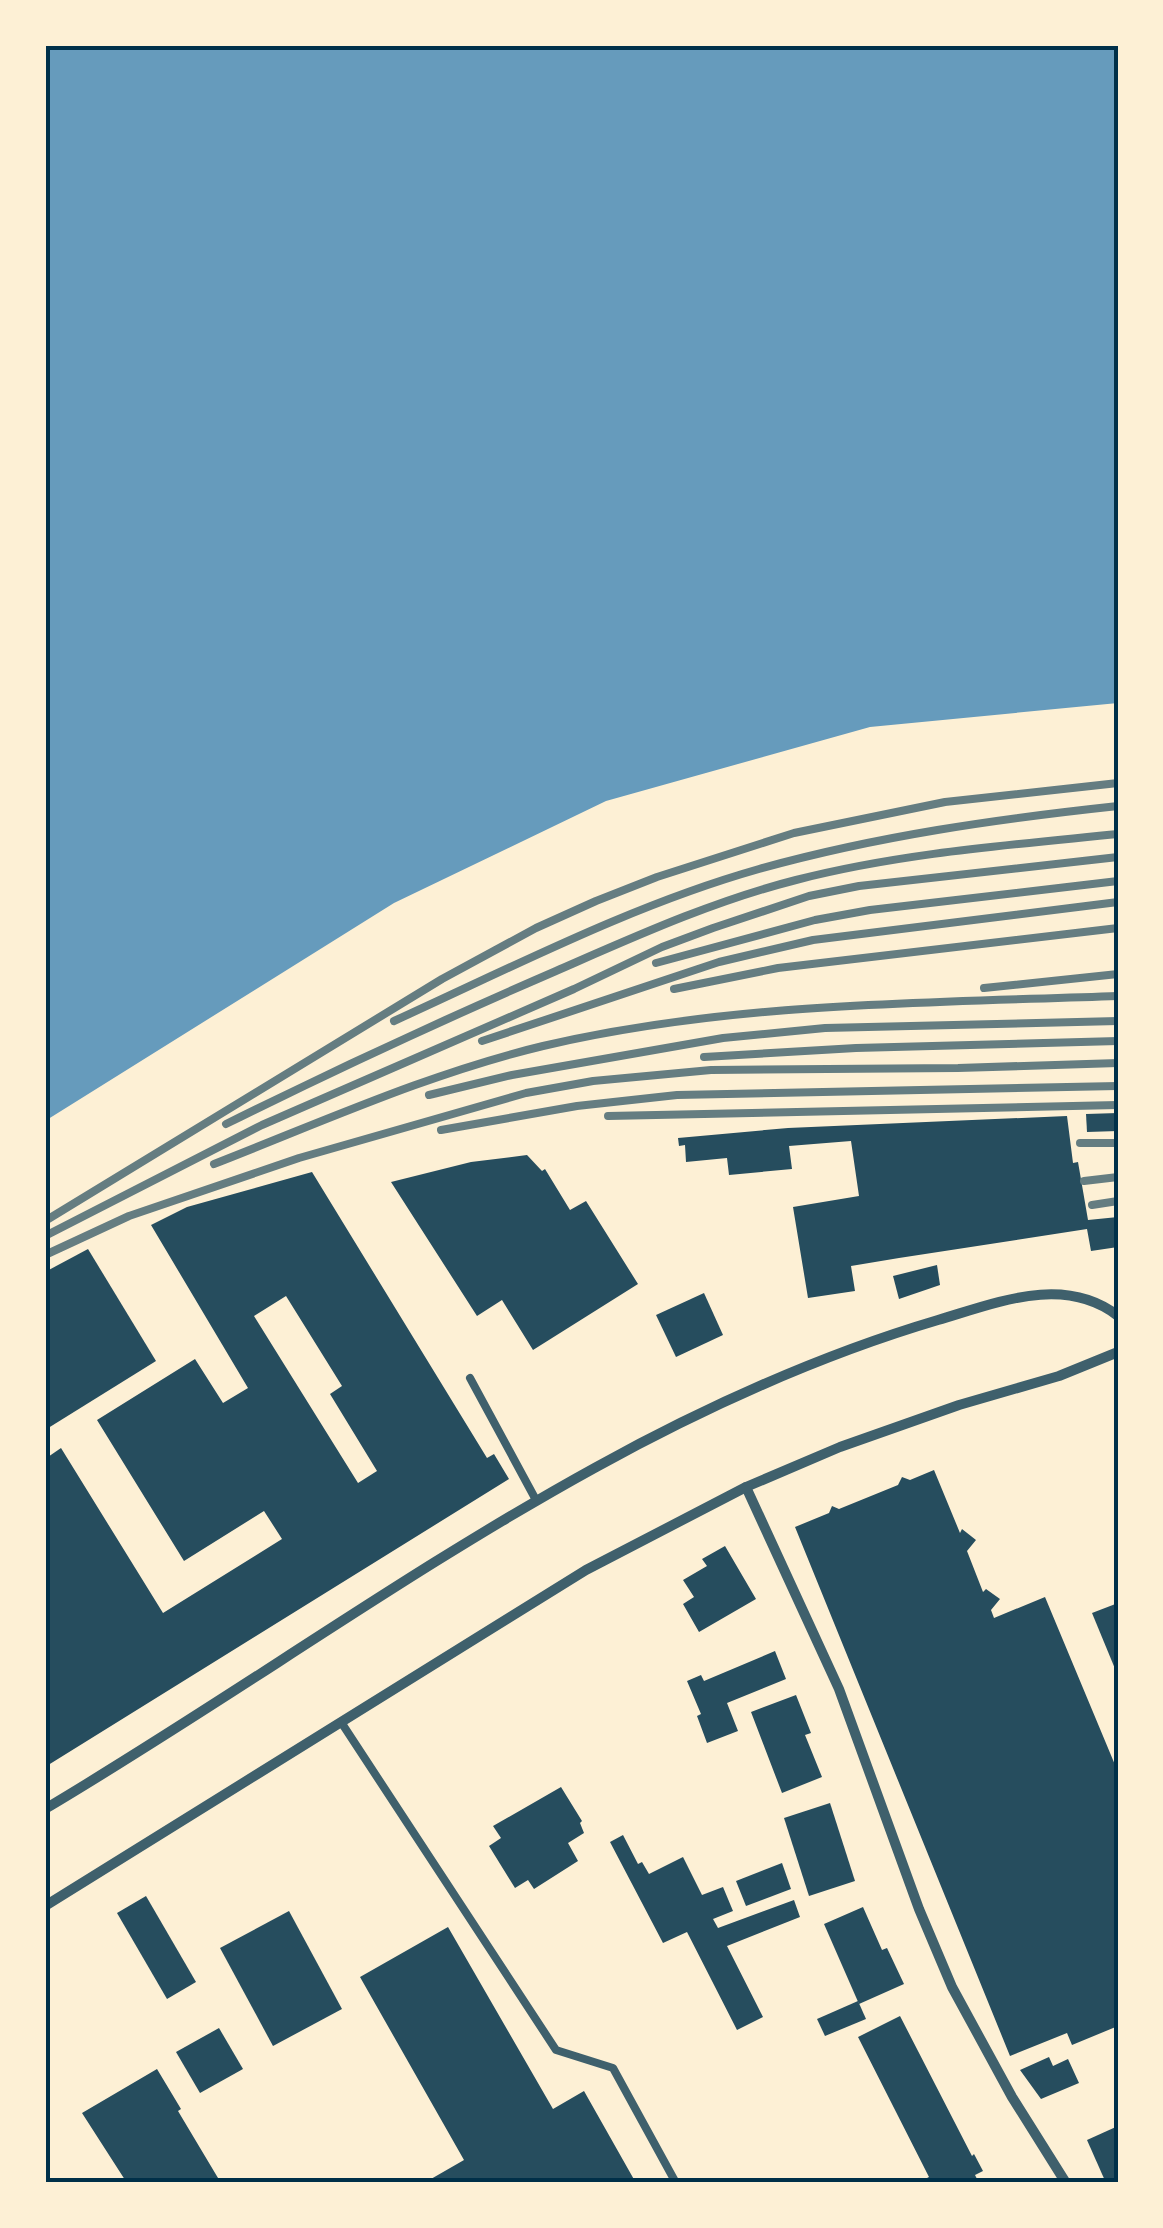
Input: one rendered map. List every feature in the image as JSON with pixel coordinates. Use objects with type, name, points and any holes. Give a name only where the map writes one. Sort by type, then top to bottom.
[{"type":"street","points":[[45,1809],[536,1500],[622,1450],[717,1402],[879,1337],[988,1305],[1052,1292],[1088,1299],[1118,1316]]},
{"type":"street","points":[[45,1906],[586,1570],[746,1487],[840,1447],[959,1405],[1059,1376],[1118,1352]]},
{"type":"street","points":[[746,1487],[839,1690],[918,1909],[952,1986],[1012,2097],[1066,2183]]},
{"type":"lane","points":[[470,1378],[536,1500]]},
{"type":"lane","points":[[341,1722],[556,2050],[613,2068],[676,2183]]},
{"type":"water","points":[[45,45],[1118,45],[1118,703],[870,727],[606,801],[394,903],[45,1121]]},
{"type":"building","points":[[1118,1113],[1118,1131],[1087,1132],[1086,1114]]},
{"type":"building","points":[[1067,1116],[1073,1163],[1078,1162],[1088,1220],[1118,1217],[1118,1247],[1091,1251],[1087,1229],[899,1258],[851,1266],[855,1291],[808,1298],[793,1207],[859,1196],[851,1141],[789,1146],[792,1169],[729,1175],[727,1158],[686,1162],[685,1145],[679,1146],[678,1138],[788,1128]]},
{"type":"building","points":[[527,1155],[542,1171],[545,1169],[570,1210],[586,1201],[638,1284],[533,1350],[502,1300],[477,1316],[391,1182],[471,1162]]},
{"type":"building","points":[[312,1172],[487,1458],[494,1454],[509,1479],[45,1767],[45,1459],[61,1448],[163,1613],[282,1539],[264,1511],[184,1561],[97,1420],[195,1359],[223,1403],[248,1388],[151,1225],[187,1207]],"holes":[[[286,1296],[342,1386],[330,1394],[377,1471],[358,1483],[254,1316]]]},
{"type":"building","points":[[88,1249],[156,1361],[45,1430],[45,1272]]},
{"type":"building","points":[[937,1265],[940,1285],[899,1299],[893,1276]]},
{"type":"building","points":[[704,1293],[723,1335],[676,1357],[656,1315]]},
{"type":"building","points":[[934,1470],[960,1533],[962,1529],[976,1540],[967,1551],[983,1592],[986,1589],[1000,1599],[991,1610],[994,1618],[1045,1597],[1118,1772],[1118,2026],[1072,2045],[1067,2033],[1010,2056],[795,1527],[829,1513],[832,1506],[839,1509],[898,1485],[902,1477],[910,1480]]},
{"type":"building","points":[[725,1546],[756,1599],[699,1632],[683,1604],[694,1597],[683,1580],[707,1566],[702,1559]]},
{"type":"building","points":[[1118,1603],[1118,1676],[1092,1613]]},
{"type":"building","points":[[775,1651],[786,1679],[727,1703],[738,1731],[707,1743],[697,1716],[701,1714],[687,1681],[701,1675],[704,1681]]},
{"type":"building","points":[[796,1695],[811,1733],[805,1735],[822,1777],[782,1793],[751,1712]]},
{"type":"building","points":[[561,1787],[582,1821],[584,1833],[568,1843],[578,1861],[534,1889],[528,1880],[515,1888],[489,1846],[501,1838],[493,1826]]},
{"type":"building","points":[[830,1803],[855,1881],[809,1896],[784,1818]]},
{"type":"building","points":[[623,1835],[638,1864],[642,1862],[649,1874],[683,1857],[702,1895],[723,1887],[733,1911],[713,1919],[718,1928],[794,1900],[800,1917],[727,1946],[763,2017],[737,2030],[687,1932],[663,1943],[610,1842]]},
{"type":"building","points":[[782,1863],[791,1889],[746,1906],[736,1881]]},
{"type":"building","points":[[146,1896],[196,1982],[167,1999],[117,1913]]},
{"type":"building","points":[[863,1907],[882,1950],[887,1948],[904,1984],[859,2004],[824,1924]]},
{"type":"building","points":[[289,1911],[342,2009],[273,2046],[220,1948]]},
{"type":"building","points":[[448,1927],[553,2109],[584,2091],[636,2183],[424,2183],[464,2160],[360,1977]]},
{"type":"building","points":[[858,2001],[866,2019],[825,2036],[817,2019]]},
{"type":"building","points":[[900,2016],[983,2171],[975,2175],[979,2183],[917,2183],[929,2177],[858,2037]]},
{"type":"building","points":[[219,2028],[243,2069],[200,2093],[176,2052]]},
{"type":"building","points":[[1049,2057],[1053,2066],[1068,2059],[1079,2083],[1041,2099],[1020,2070]]},
{"type":"building","points":[[157,2069],[221,2183],[127,2183],[82,2113]]},
{"type":"building","points":[[1118,2126],[1118,2183],[1106,2183],[1087,2140]]},
{"type":"railway","points":[[45,1221],[442,979],[536,928],[596,901],[794,833],[945,802],[1118,783]]},
{"type":"railway","points":[[394,1021],[619,919],[759,869],[937,830],[1118,806]]},
{"type":"railway","points":[[226,1124],[514,989],[734,898],[875,863],[1118,834]]},
{"type":"railway","points":[[45,1236],[262,1125],[662,947],[713,928],[809,896],[859,886],[1118,857]]},
{"type":"railway","points":[[656,963],[815,920],[870,910],[1118,881]]},
{"type":"railway","points":[[482,1041],[719,962],[813,940],[1118,902]]},
{"type":"railway","points":[[674,989],[778,968],[1118,928]]},
{"type":"railway","points":[[984,988],[1118,974]]},
{"type":"railway","points":[[214,1164],[459,1070],[543,1046],[614,1032],[829,1007],[1118,996]]},
{"type":"railway","points":[[429,1095],[512,1075],[723,1038],[825,1028],[1118,1021]]},
{"type":"railway","points":[[704,1057],[856,1048],[1118,1041]]},
{"type":"railway","points":[[45,1255],[129,1216],[299,1158],[526,1093],[593,1081],[711,1070],[1118,1063]]},
{"type":"railway","points":[[441,1130],[577,1106],[677,1095],[1118,1086]]},
{"type":"railway","points":[[608,1116],[1118,1105]]},
{"type":"railway","points":[[1080,1143],[1118,1143]]},
{"type":"railway","points":[[1084,1181],[1118,1177]]},
{"type":"railway","points":[[1092,1205],[1118,1201]]}]
